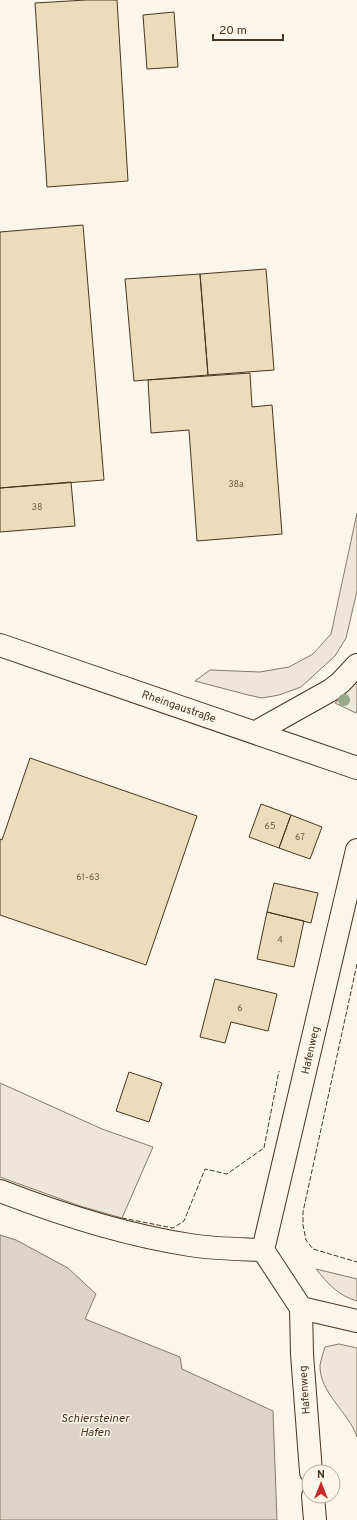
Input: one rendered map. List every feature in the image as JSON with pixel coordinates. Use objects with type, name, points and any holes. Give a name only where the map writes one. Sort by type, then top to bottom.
[{"type":"street","name":"Rheingaustraße","points":[[0,645],[357,768]]},
{"type":"street","points":[[256,732],[331,690],[357,665]]},
{"type":"street","name":"Hafenweg","points":[[263,1250],[357,850]]},
{"type":"street","points":[[0,1191],[73,1218],[124,1232],[198,1246],[263,1250],[301,1308],[357,1321]]},
{"type":"street","name":"Hafenweg","points":[[301,1308],[302,1354],[310,1464]]},
{"type":"street","points":[[314,1504],[315,1520]]},
{"type":"shaded area","points":[[357,513],[357,591],[346,638],[335,656],[301,687],[279,695],[262,698],[195,681],[210,670],[260,672],[289,667],[313,654],[331,634]]},
{"type":"shaded area","points":[[357,682],[357,709],[356,713],[335,703]]},
{"type":"shaded area","points":[[0,1083],[102,1129],[153,1147],[122,1218],[80,1206],[0,1177]]},
{"type":"shaded area","points":[[316,1269],[357,1279],[357,1301],[339,1293]]},
{"type":"shaded area","points":[[339,1344],[357,1348],[357,1437],[348,1419],[324,1385],[321,1375],[320,1365],[325,1347]]},
{"type":"water","name":"Schiersteiner Hafen","points":[[0,1235],[16,1240],[68,1268],[96,1294],[85,1319],[180,1357],[182,1369],[273,1411],[277,1520],[0,1520]]},
{"type":"building","points":[[117,0],[128,181],[47,187],[35,3]]},
{"type":"building","points":[[174,12],[178,67],[147,69],[143,15]]},
{"type":"building","points":[[83,225],[104,480],[0,488],[0,232]]},
{"type":"building","points":[[266,269],[274,370],[208,375],[200,274]]},
{"type":"building","points":[[200,274],[208,375],[134,381],[125,279]]},
{"type":"building","points":[[250,373],[252,407],[272,405],[282,534],[197,541],[189,430],[151,433],[148,380]]},
{"type":"building","points":[[71,482],[75,526],[0,532],[0,488]]},
{"type":"building","points":[[30,758],[197,816],[146,965],[0,915],[0,839],[2,840]]},
{"type":"building","points":[[261,804],[291,815],[279,848],[249,837]]},
{"type":"building","points":[[291,815],[322,827],[310,859],[279,848]]},
{"type":"building","points":[[274,883],[318,893],[311,923],[267,912]]},
{"type":"building","points":[[267,912],[304,921],[294,967],[257,959]]},
{"type":"building","points":[[215,979],[277,994],[268,1031],[231,1022],[225,1043],[200,1037]]},
{"type":"building","points":[[129,1072],[162,1083],[149,1122],[116,1111]]},
{"type":"fence","points":[[357,964],[303,1212],[303,1225],[306,1240],[313,1249],[357,1262]]},
{"type":"fence","points":[[122,1218],[173,1228],[184,1221],[205,1169],[227,1174],[264,1148],[279,1071]]}]
